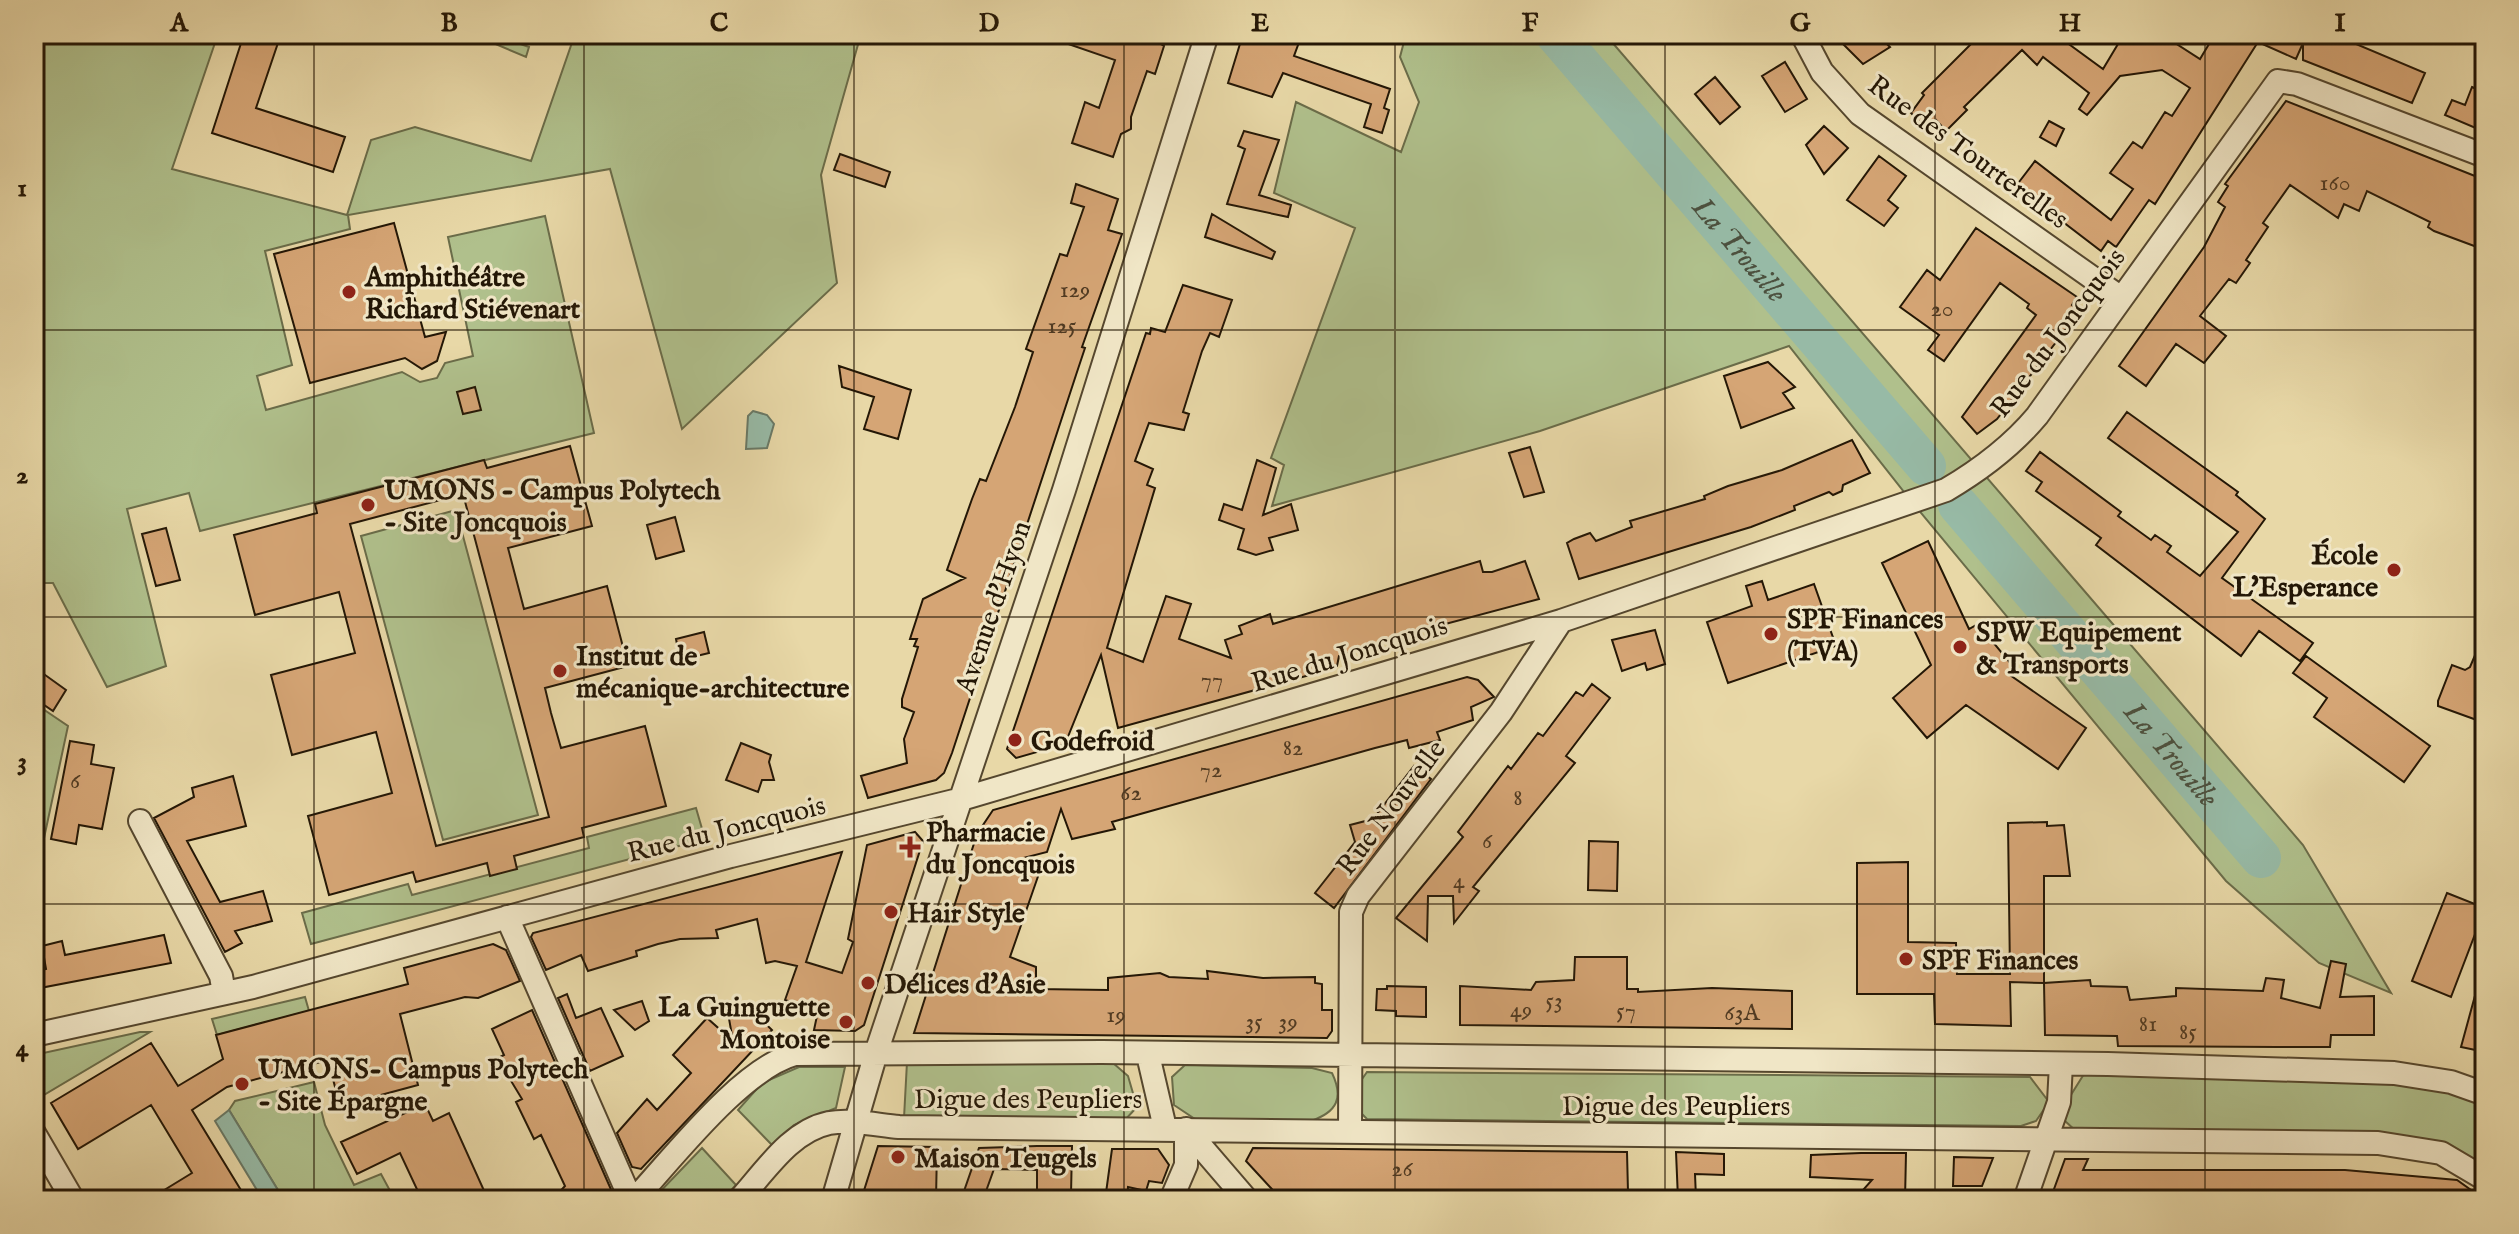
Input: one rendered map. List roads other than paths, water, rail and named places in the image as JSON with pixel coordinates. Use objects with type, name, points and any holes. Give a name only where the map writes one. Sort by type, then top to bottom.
[{"type":"street","name":"Avenue d'Hyon","points":[[833,1200],[876,1053],[1064,490],[1207,34]]},
{"type":"street","name":"Rue des Tourterelles","points":[[1802,34],[1822,72],[1860,114],[2121,298]]},
{"type":"street","name":"Rue du Joncquois","points":[[34,1035],[224,993],[958,800],[1561,621],[1924,498],[1973,474],[2027,428],[2278,81],[2297,84],[2485,156]]},
{"type":"street","name":"Rue Nouvelle","points":[[1350,1132],[1351,912],[1358,896],[1501,712],[1561,621]]},
{"type":"street","points":[[140,821],[221,976],[224,993]]},
{"type":"street","points":[[507,917],[632,1200]]},
{"type":"street","name":"Digue des Peupliers","points":[[632,1200],[737,1090],[777,1059],[795,1054],[2061,1064],[2373,1072],[2451,1082],[2485,1094]]},
{"type":"street","points":[[1148,1055],[1186,1165],[1171,1200]]},
{"type":"street","points":[[2025,1200],[2059,1102],[2061,1064]]},
{"type":"street","name":"Digue des Peupliers","points":[[739,1200],[784,1149],[808,1131],[830,1123],[899,1127],[2378,1143],[2441,1153],[2485,1179]]},
{"type":"street","points":[[1176,1129],[1247,1200]]},
{"type":"street","points":[[34,1133],[73,1200]]},
{"type":"waterway","name":"La Trouille","points":[[1555,34],[1926,466]]},
{"type":"waterway","name":"La Trouille","points":[[1958,505],[2261,858]]},
{"type":"place","name":"Amphithéâtre Richard Stiévenart","points":[[349,292]]},
{"type":"place","name":"UMONS - Campus Polytech - Site Joncquois","points":[[368,505]]},
{"type":"place","name":"École L'Esperance","points":[[2394,570]]},
{"type":"place","name":"SPF Finances (TVA)","points":[[1771,634]]},
{"type":"place","name":"SPW Equipement & Transports","points":[[1960,647]]},
{"type":"place","name":"Institut de mécanique-architecture","points":[[560,671]]},
{"type":"place","name":"Godefroid","points":[[1015,740]]},
{"type":"place","name":"Pharmacie du Joncquois","points":[[910,847]]},
{"type":"place","name":"Hair Style","points":[[891,912]]},
{"type":"place","name":"SPF Finances","points":[[1906,959]]},
{"type":"place","name":"Délices d'Asie","points":[[868,983]]},
{"type":"place","name":"La Guinguette Montoise","points":[[846,1022]]},
{"type":"place","name":"UMONS- Campus Polytech - Site Épargne","points":[[242,1084]]},
{"type":"place","name":"Maison Teugels","points":[[898,1157]]}]
